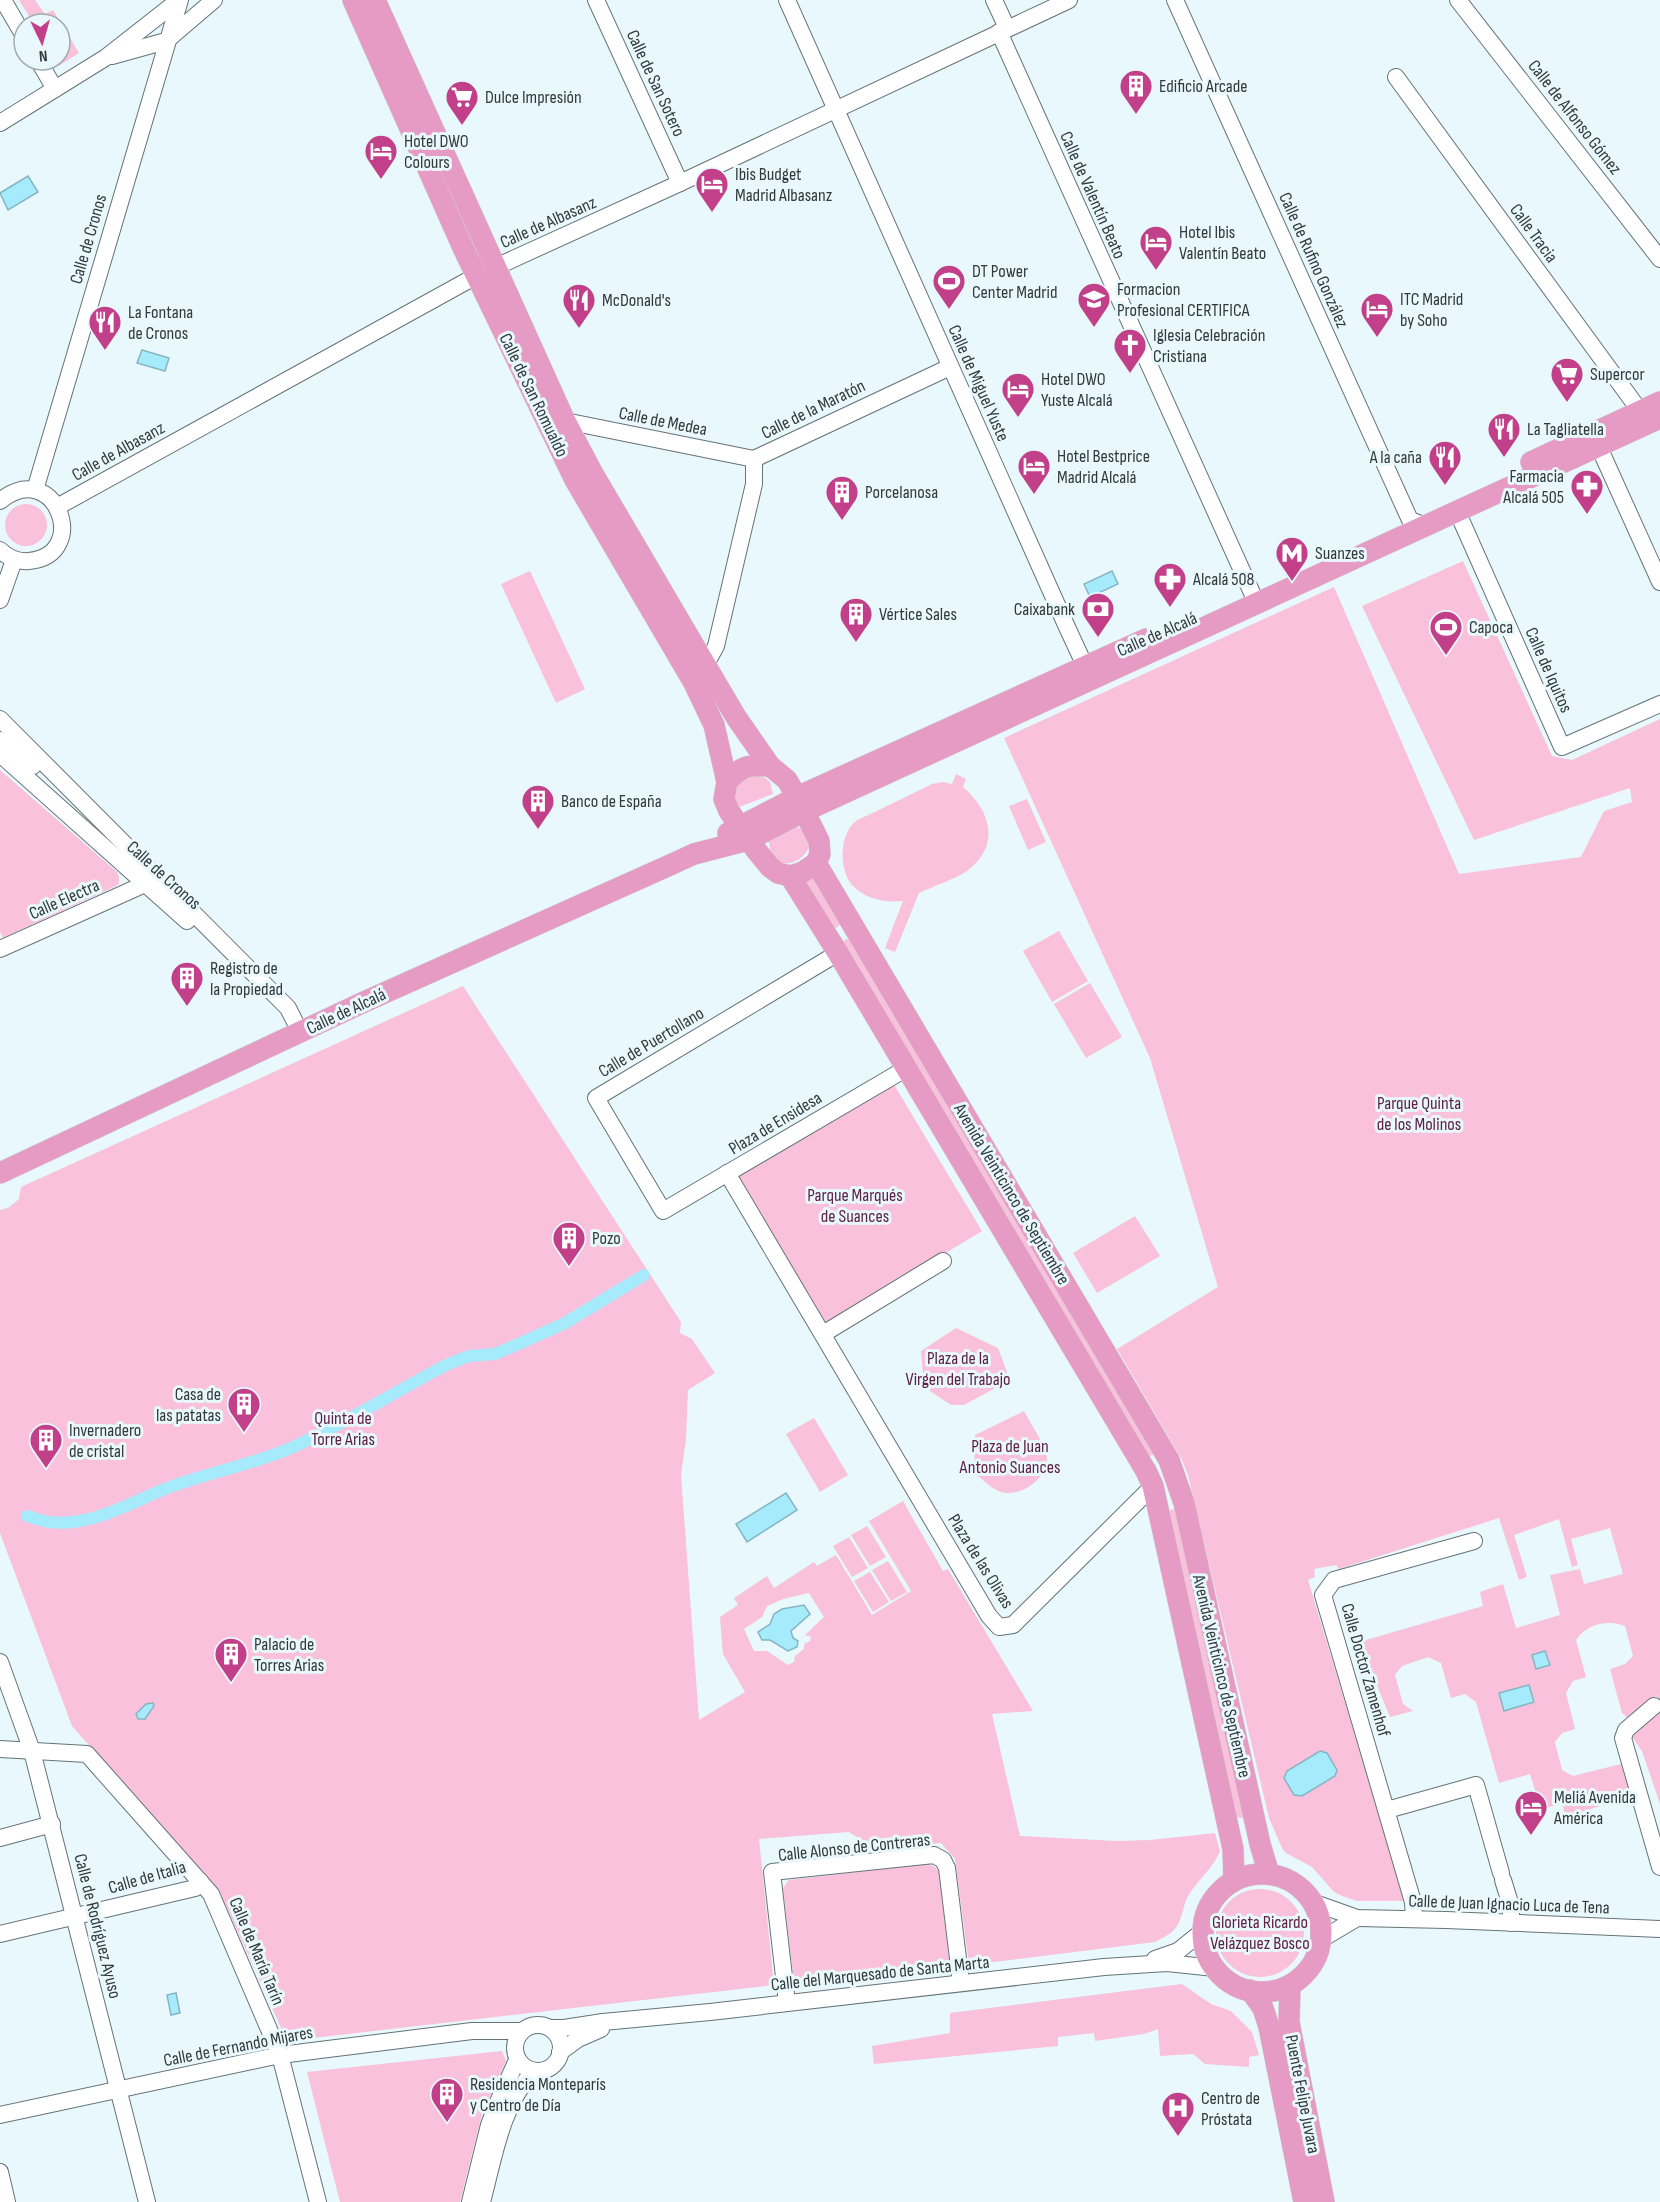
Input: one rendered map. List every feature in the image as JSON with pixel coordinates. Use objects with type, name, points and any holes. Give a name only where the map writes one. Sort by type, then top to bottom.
[{"type":"main road","name":"Calle de San Romualdo","points":[[353,0],[485,272],[592,472],[736,717],[770,766],[787,780],[801,804]]},
{"type":"main road","name":"Calle de San Romualdo","points":[[375,0],[485,272],[575,480],[694,683],[714,725],[727,782],[724,799],[744,833]]},
{"type":"main road","name":"Calle de Alcalá","points":[[1447,509],[1599,447],[1648,414]]},
{"type":"main road","name":"Calle de Alcalá","points":[[0,1173],[295,1034],[744,833],[801,804],[1418,523],[1648,414]]},
{"type":"main road","points":[[727,782],[738,770],[753,765],[770,766]]},
{"type":"main road","name":"Avenida Veinticinco de Septiembre","points":[[801,804],[819,841],[820,854],[816,862],[1173,1468],[1269,1875]]},
{"type":"main road","name":"Avenida Veinticinco de Septiembre","points":[[744,833],[770,867],[778,873],[790,876],[835,947],[1149,1479],[1233,1849],[1234,1881]]},
{"type":"main road","points":[[790,876],[803,872],[816,862]]},
{"type":"main road","points":[[835,947],[836,935],[854,929]]},
{"type":"main road","points":[[1149,1479],[1155,1461],[1173,1468]]},
{"type":"main road","points":[[1257,1874],[1269,1875],[1282,1877],[1298,1886],[1312,1902],[1318,1914],[1320,1940],[1311,1966],[1290,1985],[1264,1992],[1235,1985],[1215,1968],[1204,1946],[1203,1931],[1204,1921],[1212,1902],[1220,1892],[1234,1881],[1257,1874]]},
{"type":"main road","name":"Puente Felipe Juvara","points":[[1290,1985],[1289,2022],[1324,2202]]},
{"type":"main road","name":"Puente Felipe Juvara","points":[[1250,1990],[1263,2008],[1269,2027],[1304,2202]]},
{"type":"street","points":[[3,0],[12,15]]},
{"type":"street","points":[[0,123],[105,58],[180,0]]},
{"type":"street","name":"Calle de Cronos","points":[[35,490],[180,0]]},
{"type":"street","points":[[105,58],[166,41],[214,0]]},
{"type":"street","name":"Calle de San Sotero","points":[[596,0],[680,183]]},
{"type":"street","name":"Calle de Miguel Yuste","points":[[787,0],[837,108],[950,367],[1093,671]]},
{"type":"street","name":"Calle de Valentín Beato","points":[[994,0],[1003,30],[1254,598]]},
{"type":"street","name":"Calle de Albasanz","points":[[57,507],[485,272],[1070,0]]},
{"type":"street","name":"Calle de Rufino González","points":[[1175,0],[1418,523]]},
{"type":"street","name":"Calle de Alfonso Gómez","points":[[1458,0],[1660,259]]},
{"type":"street","points":[[45,72],[55,89]]},
{"type":"street","name":"Calle Tracia","points":[[1396,77],[1648,414]]},
{"type":"street","name":"Calle de la Maratón","points":[[705,662],[716,646],[754,484],[754,459],[950,367]]},
{"type":"street","name":"Calle de Alcalá","points":[[1599,447],[1598,442],[1648,414]]},
{"type":"street","name":"Calle de Medea","points":[[565,421],[754,459]]},
{"type":"street","points":[[1599,447],[1660,582]]},
{"type":"street","points":[[0,500],[11,493],[35,490],[44,494],[57,507],[62,517],[63,528],[54,549],[36,561],[25,562],[7,555],[0,600]]},
{"type":"street","name":"Calle de Iquitos","points":[[1447,509],[1563,747],[1660,704]]},
{"type":"street","name":"Calle de Cronos","points":[[0,719],[288,1008],[295,1034]]},
{"type":"street","name":"Calle de Cronos","points":[[0,740],[22,756],[181,900]]},
{"type":"street","name":"Calle de Cronos","points":[[0,754],[173,908],[278,1013],[295,1034]]},
{"type":"street","name":"Calle Electra","points":[[0,949],[145,884]]},
{"type":"street","name":"Calle de Puertollano","points":[[663,1211],[596,1098],[835,947]]},
{"type":"street","name":"Plaza de Ensidesa","points":[[663,1211],[907,1068]]},
{"type":"street","name":"Plaza de las Olivas","points":[[727,1173],[983,1606],[999,1627],[1013,1625],[1149,1479]]},
{"type":"street","points":[[823,1334],[943,1261]]},
{"type":"street","name":"Calle Doctor Zamenhof","points":[[1414,1919],[1413,1902],[1323,1595],[1334,1580],[1474,1541]]},
{"type":"street","name":"Calle de Rodríguez Ayuso","points":[[0,1662],[32,1751],[52,1824],[147,2202]]},
{"type":"street","points":[[1654,1706],[1626,1730],[1623,1738],[1660,1867]]},
{"type":"street","points":[[0,1749],[32,1751]]},
{"type":"street","name":"Calle de María Tarín","points":[[32,1751],[87,1755],[211,1894],[280,2055],[318,2202]]},
{"type":"street","points":[[1387,1810],[1476,1785],[1510,1906],[1511,1923]]},
{"type":"street","points":[[0,1838],[52,1824]]},
{"type":"street","name":"Calle Alonso de Contreras","points":[[787,2003],[772,1872],[934,1855],[943,1860],[947,1868],[961,1983]]},
{"type":"street","name":"Calle de Italia","points":[[0,1934],[195,1888],[200,1881]]},
{"type":"street","name":"Calle de Juan Ignacio Luca de Tena","points":[[1312,1902],[1357,1918],[1660,1929]]},
{"type":"street","points":[[1320,1940],[1357,1918]]},
{"type":"street","name":"Calle del Marquesado de Santa Marta","points":[[1136,1964],[1178,1951],[1203,1931]]},
{"type":"street","name":"Calle del Marquesado de Santa Marta","points":[[550,2028],[1136,1964],[1185,1964],[1215,1968]]},
{"type":"street","name":"Calle del Marquesado de Santa Marta","points":[[560,2052],[578,2039],[628,2021]]},
{"type":"street","points":[[470,2202],[489,2125],[516,2054],[517,2037],[522,2031],[536,2024],[545,2025],[559,2038],[560,2052],[558,2060],[551,2067],[544,2071],[534,2071],[524,2067],[516,2054],[507,2040],[486,2031]]},
{"type":"street","name":"Calle de Fernando Mijares","points":[[0,2115],[280,2055],[453,2033],[522,2031]]},
{"type":"street","points":[[482,2202],[497,2141],[509,2110],[524,2080],[534,2071]]},
{"type":"street","points":[[0,2172],[7,2202]]},
{"type":"green space","points":[[19,0],[35,0],[44,12],[26,12]]},
{"type":"green space","points":[[72,41],[79,53],[72,57]]},
{"type":"green space","points":[[26,504],[34,505],[41,510],[46,517],[46,533],[41,540],[34,545],[26,546],[18,545],[11,540],[6,533],[5,525],[6,517],[11,510],[18,505]]},
{"type":"green space","name":"Parque Quinta de los Molinos","points":[[1463,561],[1552,756],[1572,760],[1660,719],[1660,1804],[1642,1751],[1632,1737],[1652,1713],[1657,1695],[1629,1719],[1622,1713],[1610,1669],[1625,1664],[1633,1656],[1625,1626],[1612,1623],[1598,1624],[1585,1630],[1576,1640],[1586,1677],[1573,1681],[1566,1693],[1575,1729],[1562,1733],[1555,1742],[1562,1770],[1573,1776],[1621,1764],[1631,1796],[1566,1817],[1562,1804],[1541,1809],[1530,1774],[1499,1783],[1476,1702],[1465,1694],[1451,1698],[1441,1663],[1428,1657],[1402,1666],[1395,1675],[1403,1704],[1413,1711],[1390,1717],[1359,1642],[1483,1606],[1480,1592],[1503,1584],[1516,1628],[1560,1615],[1550,1575],[1580,1569],[1584,1584],[1623,1574],[1610,1528],[1571,1539],[1578,1565],[1572,1567],[1559,1519],[1514,1535],[1527,1577],[1519,1580],[1499,1518],[1339,1569],[1336,1565],[1314,1569],[1315,1577],[1308,1580],[1405,1901],[1357,1901],[1334,1892],[1312,1867],[1286,1853],[1282,1848],[1269,1818],[1188,1475],[1182,1460],[1117,1349],[1218,1287],[1150,1058],[1004,738],[1334,587],[1459,874],[1581,857],[1604,811],[1632,802],[1630,788],[1474,840],[1362,606]]},
{"type":"green space","points":[[530,571],[585,689],[556,703],[501,584]]},
{"type":"green space","points":[[0,770],[117,872],[119,877],[119,884],[114,887],[3,938],[0,932]]},
{"type":"green space","points":[[760,774],[770,782],[773,794],[739,807],[735,794],[738,780]]},
{"type":"green space","points":[[956,774],[966,779],[963,787],[973,796],[986,818],[988,840],[985,851],[967,871],[919,893],[895,952],[885,948],[903,901],[876,899],[863,894],[852,885],[843,861],[846,834],[856,821],[932,784],[943,782],[952,784]]},
{"type":"green space","points":[[1027,799],[1046,842],[1028,850],[1009,806]]},
{"type":"green space","points":[[795,826],[806,834],[809,844],[806,852],[799,859],[790,863],[780,862],[773,855],[769,841]]},
{"type":"green space","points":[[812,869],[841,924],[836,928],[832,928],[801,877]]},
{"type":"green space","points":[[1059,931],[1088,981],[1052,1002],[1023,951]]},
{"type":"green space","points":[[850,939],[1154,1454],[1148,1457],[843,942]]},
{"type":"green space","points":[[1090,983],[1122,1037],[1086,1058],[1054,1004]]},
{"type":"green space","name":"Quinta de Torre Arias","points":[[463,986],[681,1322],[680,1333],[692,1339],[715,1373],[688,1390],[686,1439],[681,1475],[699,1720],[745,1692],[723,1654],[720,1617],[738,1605],[734,1598],[767,1576],[774,1588],[814,1562],[817,1566],[836,1555],[872,1615],[911,1591],[869,1521],[903,1501],[943,1571],[948,1569],[1033,1711],[992,1714],[1020,1836],[1117,1841],[1215,1833],[1220,1851],[1187,1898],[1178,1924],[1172,1932],[1155,1942],[969,1965],[955,1859],[941,1843],[883,1849],[871,1846],[849,1832],[759,1839],[774,1985],[287,2041],[227,1908],[213,1884],[72,1726],[0,1533],[0,1210],[8,1208],[19,1199],[21,1187]],"holes":[[[809,1593],[824,1617],[805,1635],[811,1637],[810,1641],[804,1644],[804,1649],[795,1656],[794,1662],[788,1665],[767,1651],[754,1651],[744,1629],[762,1617],[767,1606],[783,1599]]]},
{"type":"green space","name":"Parque Marqués de Suances","points":[[893,1083],[982,1231],[825,1326],[735,1174]]},
{"type":"green space","points":[[1135,1216],[1160,1256],[1097,1293],[1073,1253]]},
{"type":"green space","name":"Plaza de la Virgen del Trabajo","points":[[956,1328],[998,1348],[1010,1380],[964,1405],[951,1405],[924,1387],[921,1351]]},
{"type":"green space","name":"Plaza de Juan Antonio Suances","points":[[1024,1411],[1046,1452],[1045,1469],[1034,1483],[1026,1488],[1018,1492],[1001,1492],[974,1473],[975,1435]]},
{"type":"green space","points":[[814,1418],[848,1475],[820,1492],[786,1434]]},
{"type":"green space","points":[[1179,1507],[1248,1816],[1244,1818],[1239,1818],[1234,1814],[1165,1512]]},
{"type":"green space","points":[[867,1526],[886,1557],[870,1566],[851,1535]]},
{"type":"green space","points":[[849,1537],[868,1568],[852,1577],[833,1546]]},
{"type":"green space","points":[[888,1561],[907,1592],[891,1601],[872,1570]]},
{"type":"green space","points":[[870,1572],[889,1602],[873,1612],[854,1581]]},
{"type":"green space","points":[[926,1864],[934,1866],[939,1872],[950,1967],[794,1983],[783,1888],[789,1880]]},
{"type":"green space","name":"Glorieta Ricardo Velázquez Bosco","points":[[1260,1889],[1277,1892],[1291,1902],[1301,1916],[1304,1933],[1301,1950],[1291,1964],[1277,1974],[1260,1977],[1243,1974],[1229,1964],[1219,1950],[1216,1933],[1219,1916],[1229,1902],[1243,1892]]},
{"type":"green space","points":[[1182,1984],[1211,2004],[1231,2011],[1252,2032],[1259,2055],[1249,2057],[1249,2067],[1205,2064],[1193,2054],[1160,2056],[1158,2029],[1144,2034],[1095,2041],[1094,2033],[1058,2037],[1058,2046],[874,2064],[872,2046],[950,2033],[950,2013]]},
{"type":"green space","points":[[502,2051],[506,2061],[482,2114],[460,2202],[340,2202],[307,2072]]},
{"type":"water","points":[[28,176],[38,192],[8,210],[0,193]]},
{"type":"water","points":[[142,350],[169,358],[165,371],[137,363]]},
{"type":"water","points":[[1112,571],[1118,584],[1090,597],[1084,584]]},
{"type":"water","points":[[786,1493],[797,1510],[747,1542],[736,1524]]},
{"type":"water","points":[[804,1605],[810,1614],[791,1631],[793,1638],[798,1641],[797,1647],[788,1651],[770,1640],[762,1640],[758,1632],[770,1624],[774,1614],[782,1609]]},
{"type":"water","points":[[1545,1651],[1550,1665],[1536,1669],[1532,1655]]},
{"type":"water","points":[[1529,1685],[1534,1702],[1504,1711],[1499,1693]]},
{"type":"water","points":[[153,1703],[154,1706],[145,1719],[138,1719],[136,1714],[146,1704]]},
{"type":"water","points":[[1320,1751],[1327,1753],[1337,1770],[1335,1776],[1302,1796],[1294,1795],[1284,1778],[1287,1771]]},
{"type":"water","points":[[176,1993],[180,2013],[171,2015],[167,1995]]},
{"type":"waterway","points":[[27,1516],[46,1522],[64,1523],[93,1518],[178,1484],[291,1448],[331,1429],[448,1364],[469,1356],[495,1354],[565,1323],[644,1275]]},
{"type":"place","name":"Edificio Arcade","points":[[1136,115]]},
{"type":"place","name":"Dulce Impresión","points":[[462,126]]},
{"type":"place","name":"Hotel DWO Colours","points":[[381,180]]},
{"type":"place","name":"Ibis Budget Madrid Albasanz","points":[[712,213]]},
{"type":"place","name":"Hotel Ibis Valentín Beato","points":[[1156,271]]},
{"type":"place","name":"DT Power Center Madrid","points":[[949,310]]},
{"type":"place","name":"Formacion Profesional CERTIFICA","points":[[1094,328]]},
{"type":"place","name":"McDonald's","points":[[579,329]]},
{"type":"place","name":"ITC Madrid by Soho","points":[[1377,338]]},
{"type":"place","name":"La Fontana de Cronos","points":[[105,351]]},
{"type":"place","name":"Iglesia Celebración Cristiana","points":[[1130,374]]},
{"type":"place","name":"Supercor","points":[[1567,403]]},
{"type":"place","name":"Hotel DWO Yuste Alcalá","points":[[1018,418]]},
{"type":"place","name":"La Tagliatella","points":[[1504,458]]},
{"type":"place","name":"A la caña","points":[[1445,486]]},
{"type":"place","name":"Hotel Bestprice Madrid Alcalá","points":[[1034,495]]},
{"type":"place","name":"Farmacia Alcalá 505","points":[[1587,515]]},
{"type":"place","name":"Porcelanosa","points":[[842,521]]},
{"type":"place","name":"Suanzes","points":[[1292,582]]},
{"type":"place","name":"Alcalá 508","points":[[1170,608]]},
{"type":"place","name":"Caixabank","points":[[1098,638]]},
{"type":"place","name":"Vértice Sales","points":[[856,643]]},
{"type":"place","name":"Capoca","points":[[1446,656]]},
{"type":"place","name":"Banco de España","points":[[538,830]]},
{"type":"place","name":"Registro de la Propiedad","points":[[187,1007]]},
{"type":"place","name":"Pozo","points":[[569,1267]]},
{"type":"place","name":"Casa de las patatas","points":[[244,1433]]},
{"type":"place","name":"Invernadero de cristal","points":[[46,1469]]},
{"type":"place","name":"Palacio de Torres Arias","points":[[231,1683]]},
{"type":"place","name":"Meliá Avenida América","points":[[1531,1836]]},
{"type":"place","name":"Residencia Monteparís y Centro de Día","points":[[447,2123]]},
{"type":"place","name":"Centro de Próstata","points":[[1178,2137]]}]
